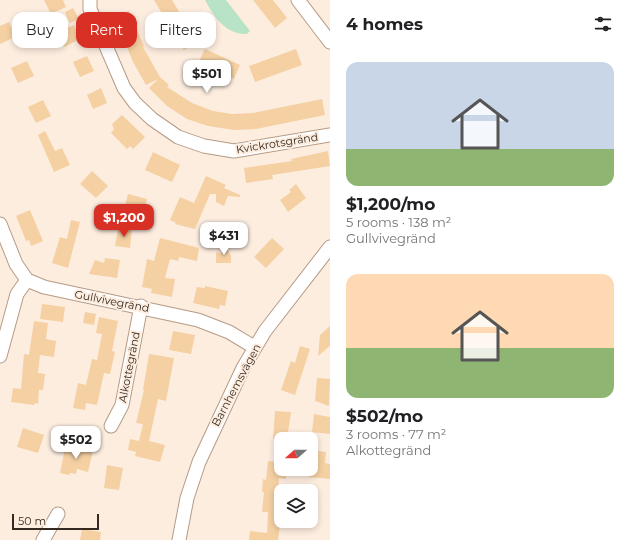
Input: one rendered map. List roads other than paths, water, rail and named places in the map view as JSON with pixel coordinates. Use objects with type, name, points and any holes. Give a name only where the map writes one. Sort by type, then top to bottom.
[{"type":"street","name":"Kvickrotsgränd","points":[[90,0],[90,9],[124,88],[135,103],[152,119],[178,137],[204,146],[234,151],[330,135]]},
{"type":"street","points":[[298,0],[330,42]]},
{"type":"street","points":[[0,224],[16,264],[27,280],[17,294],[0,356]]},
{"type":"street","name":"Barnhemsvägen","points":[[179,537],[187,498],[204,448],[242,368],[254,348],[326,262],[330,247]]},
{"type":"street","name":"Gullvivegränd","points":[[27,280],[44,287],[141,306],[198,320],[229,332],[254,348]]},
{"type":"street","name":"Alkottegränd","points":[[111,426],[122,405],[141,306]]},
{"type":"street","points":[[43,540],[58,514]]}]
